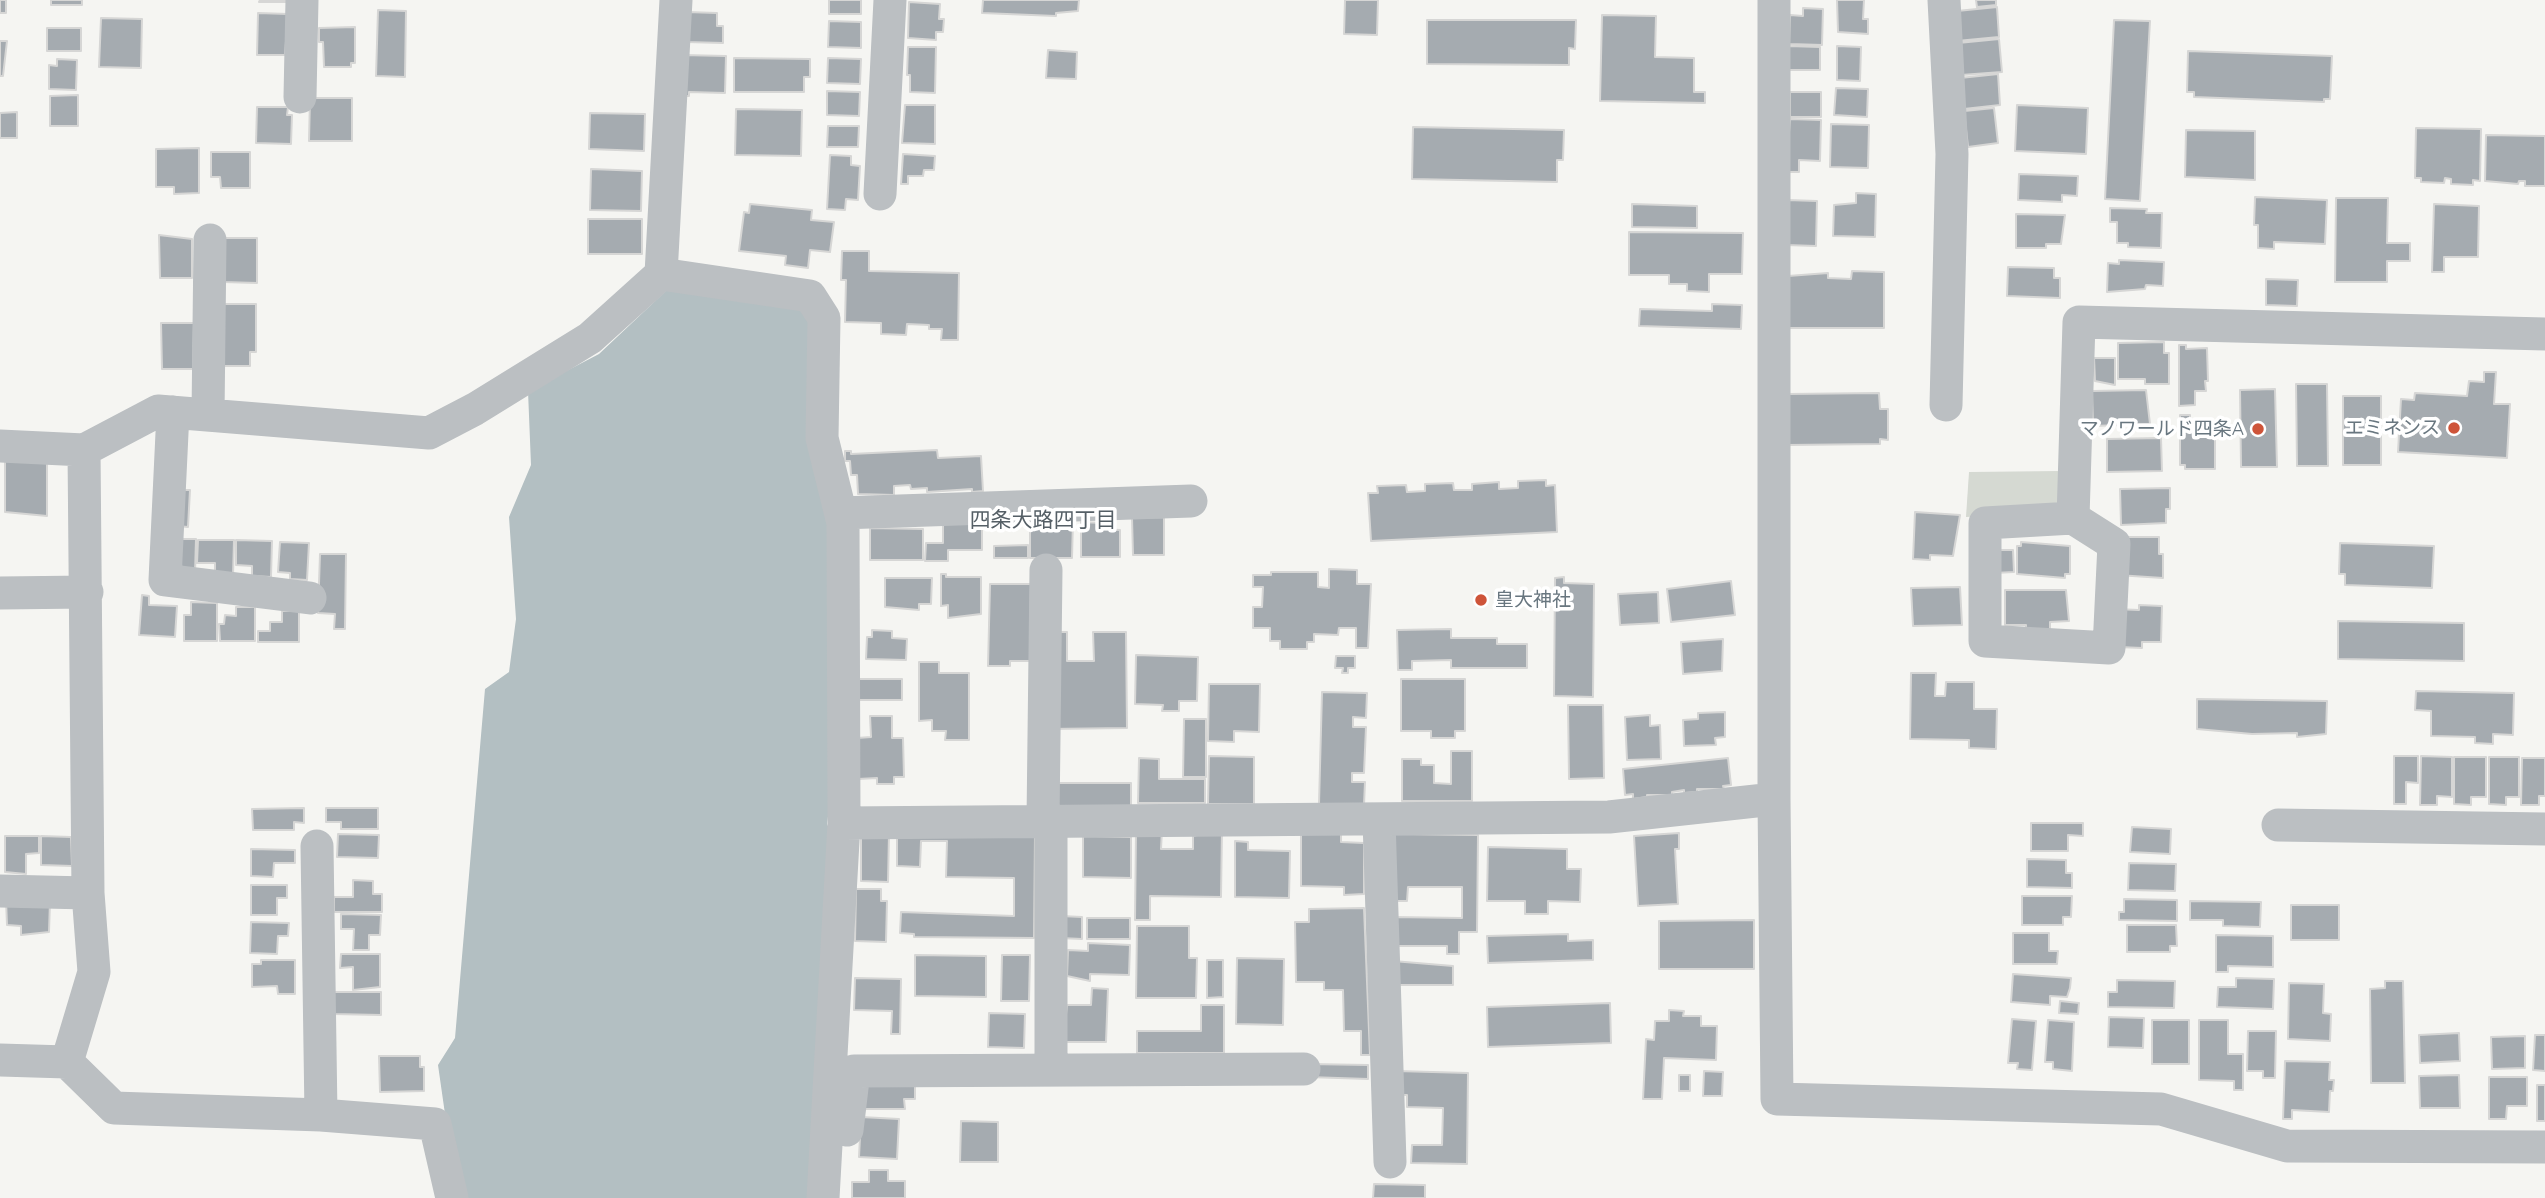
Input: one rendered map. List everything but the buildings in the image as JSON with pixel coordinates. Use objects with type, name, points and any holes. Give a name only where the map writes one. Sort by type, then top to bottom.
[{"type":"street","points":[[300,97],[302,0]]},
{"type":"street","points":[[0,446],[84,450],[158,411],[429,433],[475,409],[590,338],[661,274],[676,0]]},
{"type":"street","points":[[880,194],[890,0]]},
{"type":"street","points":[[1774,0],[1774,799],[1777,1099],[2161,1110],[2287,1146],[2545,1147]]},
{"type":"street","points":[[1944,0],[1952,155],[1946,405]]},
{"type":"street","points":[[208,415],[211,240]]},
{"type":"street","points":[[661,274],[810,296],[824,318],[822,438],[841,513],[844,823],[823,1198]]},
{"type":"street","points":[[2073,518],[2079,322],[2545,334]]},
{"type":"street","points":[[173,412],[165,580],[310,598]]},
{"type":"street","points":[[67,1062],[94,972],[88,893],[84,450]]},
{"type":"street","points":[[841,513],[1191,501]]},
{"type":"street","points":[[2073,518],[2114,544],[2109,648],[1985,641],[1985,523],[2073,518]]},
{"type":"street","points":[[1046,570],[1051,1070]]},
{"type":"street","points":[[0,593],[87,593]]},
{"type":"street","points":[[844,823],[1609,817],[1774,799]]},
{"type":"street","points":[[1379,820],[1390,1162]]},
{"type":"street","points":[[2278,825],[2545,829]]},
{"type":"street","points":[[317,846],[321,1115]]},
{"type":"street","points":[[0,891],[88,893]]},
{"type":"street","points":[[0,1060],[67,1062],[114,1108],[321,1115],[435,1124],[452,1198]]},
{"type":"street","points":[[839,1198],[854,1071],[1304,1069]]},
{"type":"shaded area","points":[[669,288],[799,309],[812,321],[836,530],[837,747],[827,824],[835,842],[807,1198],[465,1198],[445,1114],[438,1065],[455,1038],[485,689],[509,672],[516,619],[509,517],[531,465],[528,391],[599,354]]},
{"type":"shaded area","points":[[2060,471],[2059,512],[1966,517],[1969,472]]},
{"type":"place","name":"エミネンス","points":[[2454,428]]},
{"type":"place","name":"マノワールド四条A","points":[[2258,429]]},
{"type":"place","name":"皇大神社","points":[[1481,600]]},
{"type":"district","name":"四条大路四丁目","points":[[1043,521]]}]
